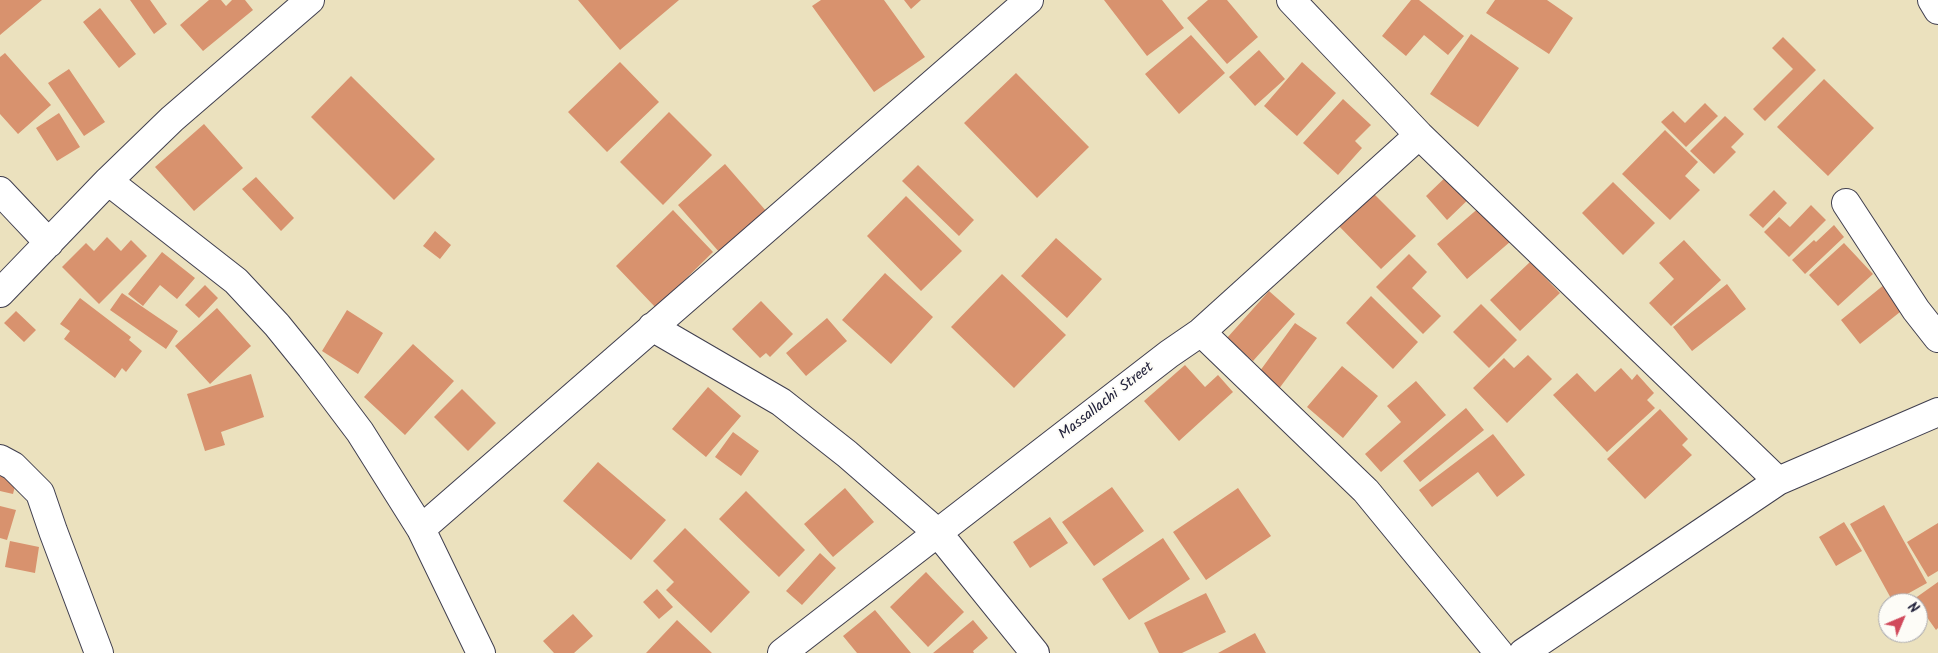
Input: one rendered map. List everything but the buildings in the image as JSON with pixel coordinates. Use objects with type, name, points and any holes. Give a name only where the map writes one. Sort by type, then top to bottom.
[{"type":"street","points":[[421,529],[1029,0]]},
{"type":"street","points":[[1291,0],[1419,135],[1778,481]]},
{"type":"street","points":[[1932,0],[1938,10]]},
{"type":"street","points":[[0,293],[172,118],[298,4]]},
{"type":"street","name":"Massallachi Street","points":[[782,653],[1169,354],[1201,332],[1419,135]]},
{"type":"street","points":[[108,181],[236,281],[277,325],[360,432],[421,529],[481,653]]},
{"type":"street","points":[[0,191],[50,243]]},
{"type":"street","points":[[1846,203],[1916,310],[1938,338]]},
{"type":"street","points":[[652,328],[782,402],[847,454],[938,533],[1035,653]]},
{"type":"street","points":[[1201,332],[1366,491],[1499,653]]},
{"type":"street","points":[[1523,653],[1778,481],[1938,412]]},
{"type":"street","points":[[0,459],[14,466],[40,493],[99,653]]}]
